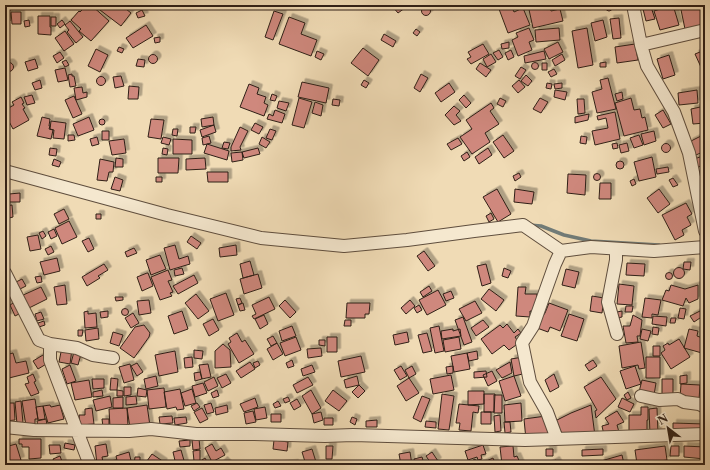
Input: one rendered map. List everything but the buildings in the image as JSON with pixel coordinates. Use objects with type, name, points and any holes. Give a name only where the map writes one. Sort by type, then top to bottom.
[{"type":"street","points":[[633,5],[647,66],[674,112],[689,152],[705,231]]},
{"type":"street","points":[[641,45],[705,30]]},
{"type":"street","points":[[5,171],[167,215],[261,238],[344,246],[407,240],[523,225],[561,251],[591,247],[654,251],[705,247]]},
{"type":"street","points":[[616,249],[616,260],[608,302],[617,334]]},
{"type":"street","points":[[557,439],[546,412],[530,382],[522,343],[533,326],[561,251]]},
{"type":"street","points":[[5,273],[39,340],[50,344],[77,348],[93,355],[113,358]]},
{"type":"street","points":[[50,344],[50,360],[90,465]]},
{"type":"street","points":[[640,396],[659,400],[678,399],[705,407]]},
{"type":"street","points":[[5,427],[34,430],[129,431],[151,429],[196,434],[353,435],[525,440],[705,434]]},
{"type":"waterway","points":[[529,225],[541,226],[564,235],[591,241],[659,245]]}]
